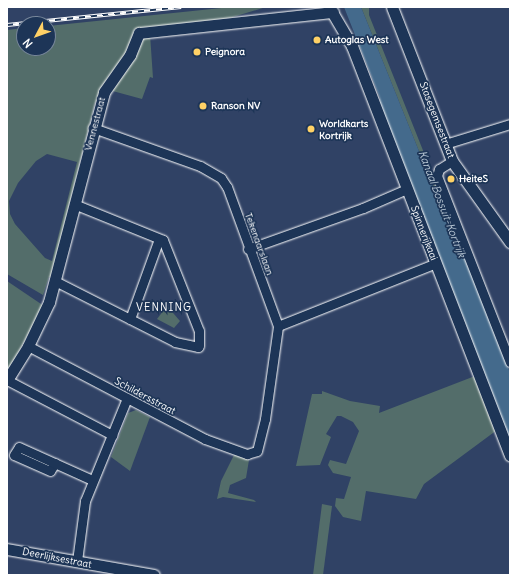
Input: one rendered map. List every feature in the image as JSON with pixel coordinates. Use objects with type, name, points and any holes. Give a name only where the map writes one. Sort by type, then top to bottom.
[{"type":"street","name":"Stasegemsestraat","points":[[395,7],[452,161],[509,237]]},
{"type":"street","name":"Vennestraat","points":[[7,380],[28,346],[44,314],[55,281],[93,128],[104,92],[130,55],[139,33],[331,10]]},
{"type":"street","name":"Spinnerijkaai","points":[[331,10],[352,46],[510,456]]},
{"type":"street","points":[[445,144],[510,124]]},
{"type":"street","name":"Tekenaarslaan","points":[[93,128],[200,166],[221,178],[227,187],[248,249],[278,326],[265,419],[255,453]]},
{"type":"street","points":[[452,161],[437,171],[510,362]]},
{"type":"street","points":[[248,249],[362,208],[407,189]]},
{"type":"street","points":[[55,281],[178,343],[198,347],[199,331],[166,245],[156,235],[74,204]]},
{"type":"street","points":[[130,319],[159,239]]},
{"type":"street","points":[[278,326],[436,263]]},
{"type":"street","name":"Schildersstraat","points":[[28,346],[205,439],[247,454],[255,453]]},
{"type":"street","points":[[7,380],[112,435]]},
{"type":"street","points":[[76,561],[85,501],[92,480],[127,398]]},
{"type":"street","points":[[55,463],[92,480]]},
{"type":"street","name":"Deerlijksestraat","points":[[7,548],[154,575]]},
{"type":"green space","points":[[231,7],[266,7],[223,20],[140,28],[126,57],[95,103],[51,277],[49,277],[43,295],[7,274],[7,30],[16,29],[16,56],[56,56],[56,25]],"holes":[[[47,154],[77,162],[52,261],[45,258],[15,224],[10,214],[9,201],[18,183],[36,161]]]},
{"type":"green space","points":[[361,7],[369,7],[369,15],[442,198],[437,196]]},
{"type":"green space","points":[[150,34],[153,78],[150,77],[142,99],[109,90],[143,36]]},
{"type":"green space","points":[[7,281],[44,306],[7,373]]},
{"type":"green space","points":[[167,306],[180,321],[174,328],[157,319]]},
{"type":"green space","points":[[475,376],[497,430],[424,484],[416,499],[366,491],[361,521],[343,517],[335,506],[336,498],[344,499],[351,477],[333,473],[328,465],[330,460],[346,464],[359,431],[353,422],[341,416],[337,416],[326,434],[331,437],[320,465],[296,466],[312,394],[322,394],[322,391],[350,401],[380,406],[379,413]]},
{"type":"green space","points":[[136,410],[150,417],[130,471],[111,457],[128,413]]},
{"type":"green space","points":[[235,453],[249,460],[246,478],[230,485],[228,493],[254,500],[256,502],[223,497],[217,499],[221,481]]},
{"type":"green space","points":[[322,504],[332,506],[323,575],[313,575]]},
{"type":"water","name":"Kanaal Bossuit-Kortrijk","points":[[344,7],[361,7],[437,196],[442,198],[510,373],[510,442],[379,103],[380,98]]},
{"type":"railway","points":[[7,25],[181,7]]},
{"type":"place","name":"Autoglas West","points":[[317,40]]},
{"type":"place","name":"Peignora","points":[[197,52]]},
{"type":"place","name":"Ranson NV","points":[[203,106]]},
{"type":"place","name":"Worldkarts Kortrijk","points":[[311,129]]},
{"type":"place","name":"HeiteS","points":[[451,179]]},
{"type":"district","name":"VENNING","points":[[164,307]]}]
